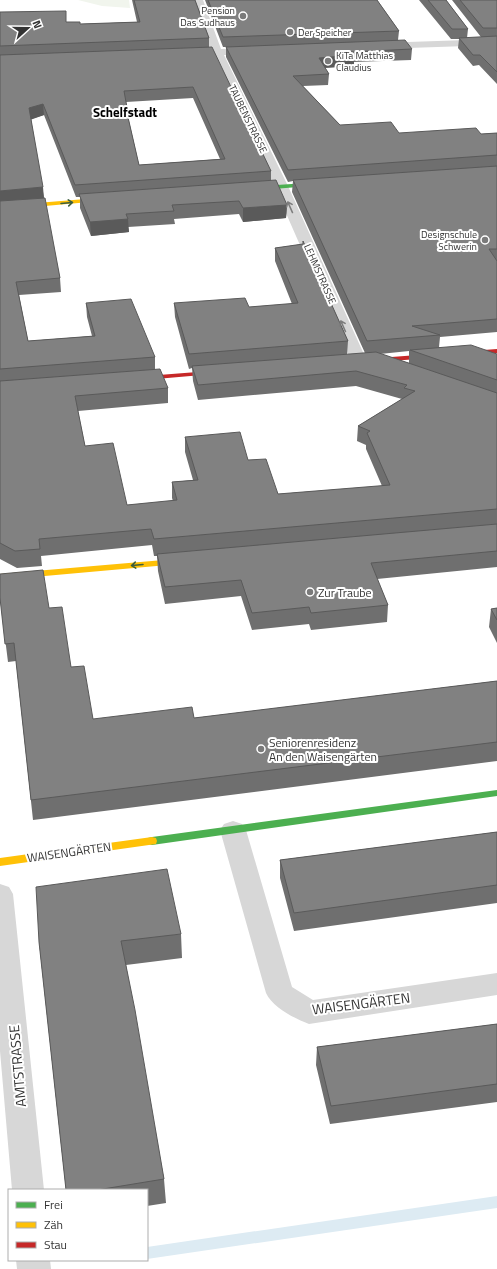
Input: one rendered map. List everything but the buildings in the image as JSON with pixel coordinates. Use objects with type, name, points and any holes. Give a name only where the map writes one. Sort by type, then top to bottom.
[{"type":"street","name":"TAUBENSTRASSE","points":[[198,0],[217,52],[281,186]]},
{"type":"street","points":[[469,31],[478,43]]},
{"type":"street","points":[[365,47],[497,42]]},
{"type":"street","points":[[170,54],[271,50]]},
{"type":"street","points":[[241,189],[328,184]]},
{"type":"street","name":"LEHMSTRASSE","points":[[281,186],[356,362]]},
{"type":"street","points":[[0,208],[123,198]]},
{"type":"street","points":[[356,362],[497,351]]},
{"type":"street","points":[[377,360],[415,373]]},
{"type":"street","points":[[125,380],[234,371]]},
{"type":"street","points":[[0,577],[196,560]]},
{"type":"street","name":"WAISENGÄRTEN","points":[[0,862],[497,793]]},
{"type":"street","name":"WAISENGÄRTEN","points":[[233,830],[280,993],[309,1012],[497,984]]},
{"type":"street","name":"AMTSTRASSE","points":[[0,894],[6,1019],[28,1189]]},
{"type":"shaded area","points":[[78,0],[129,0],[130,8],[102,6]]},
{"type":"waterway","points":[[148,1253],[497,1202]]},
{"type":"traffic: fast","points":[[248,189],[322,184]]},
{"type":"traffic: fast","points":[[152,841],[497,793]]},
{"type":"traffic: slow","points":[[0,208],[110,199]]},
{"type":"traffic: slow","points":[[0,577],[187,561]]},
{"type":"traffic: slow","points":[[0,862],[152,841]]},
{"type":"traffic: jam","points":[[365,361],[497,351]]},
{"type":"traffic: jam","points":[[133,379],[223,372]]},
{"type":"place","name":"Pension Das Sudhaus","points":[[243,16]]},
{"type":"place","name":"Der Speicher","points":[[290,32]]},
{"type":"place","name":"KiTa Matthias Claudius","points":[[328,61]]},
{"type":"place","name":"Designschule Schwerin","points":[[485,240]]},
{"type":"place","name":"Zur Traube","points":[[310,592]]},
{"type":"place","name":"Seniorenresidenz An den Waisengärten","points":[[261,749]]},
{"type":"district","name":"Schelfstadt","points":[[125,112]]}]
